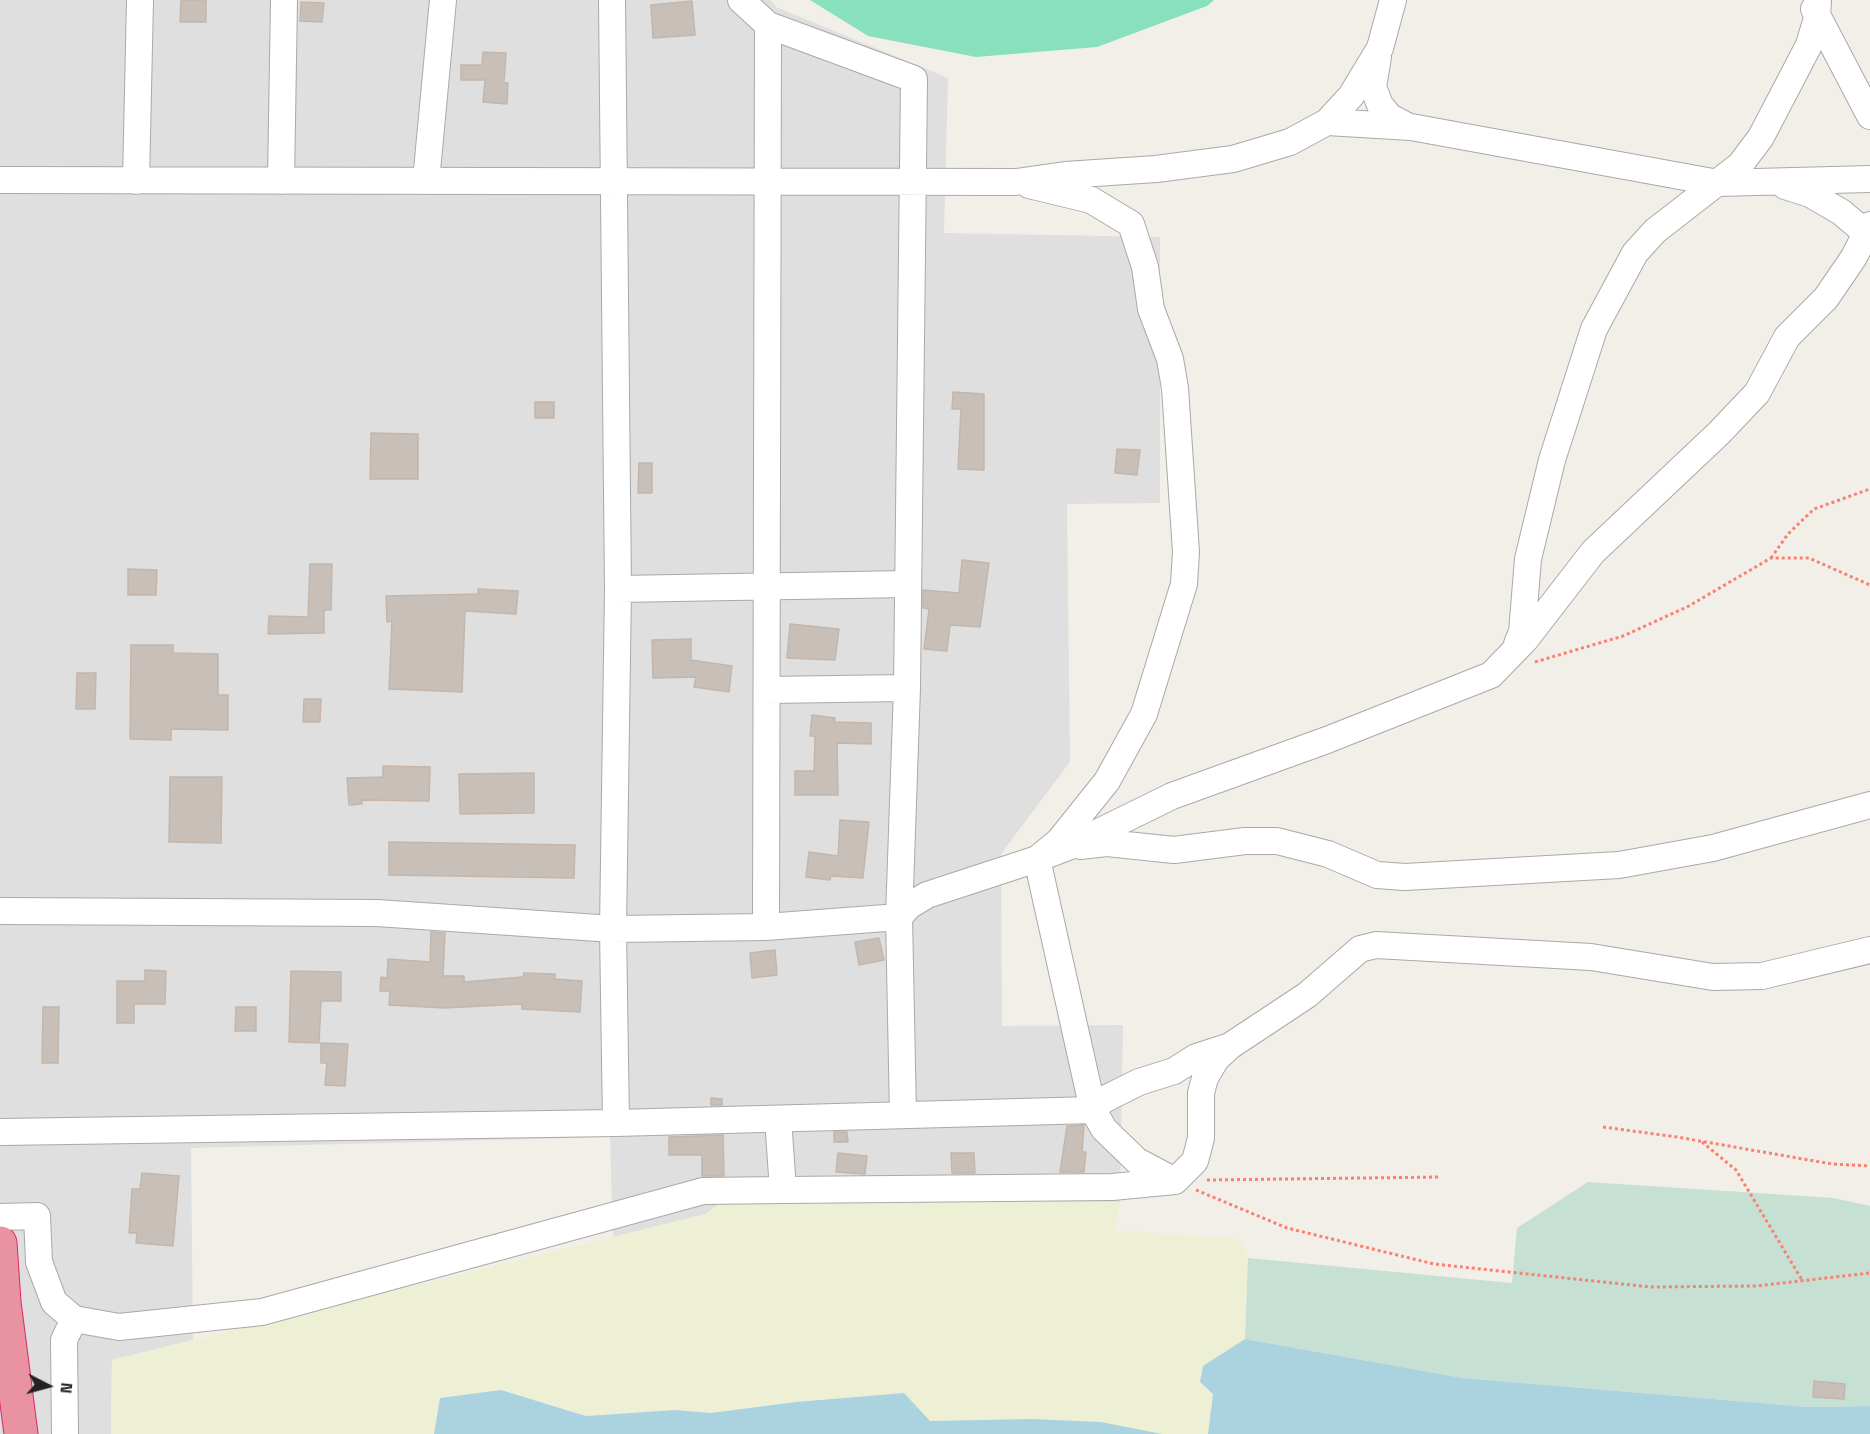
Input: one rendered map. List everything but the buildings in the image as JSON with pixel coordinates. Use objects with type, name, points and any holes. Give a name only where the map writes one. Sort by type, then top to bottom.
[{"type":"highway","points":[[0,1243],[2,1302],[21,1434]]},
{"type":"street","points":[[136,181],[140,0]]},
{"type":"street","points":[[281,181],[284,0]]},
{"type":"street","points":[[426,182],[443,0]]},
{"type":"street","points":[[612,0],[612,182],[618,589],[613,929],[616,1123]]},
{"type":"street","points":[[741,0],[768,25],[914,79],[907,688],[899,917],[903,1115]]},
{"type":"street","points":[[1393,0],[1380,48],[1373,87],[1380,105],[1390,117],[1411,128]]},
{"type":"street","points":[[1815,6],[1870,116]]},
{"type":"street","points":[[1523,659],[1522,632],[1528,559],[1552,460],[1594,329],[1635,253],[1655,231],[1740,165],[1761,137],[1809,45],[1815,6]]},
{"type":"street","points":[[766,927],[768,25]]},
{"type":"street","points":[[0,180],[913,183],[1016,182],[1065,175],[1156,169],[1233,159],[1290,142],[1327,122],[1351,96],[1380,48]]},
{"type":"street","points":[[1327,122],[1411,128],[1718,183],[1870,179]]},
{"type":"street","points":[[1016,182],[1091,200],[1131,224],[1144,267],[1151,309],[1170,359],[1175,388],[1186,552],[1184,584],[1144,714],[1107,781],[1059,841],[1037,859]]},
{"type":"street","points":[[0,911],[377,913],[613,929],[766,927],[899,917],[909,906],[927,895],[1068,847],[1172,796],[1327,740],[1491,675],[1523,659],[1593,552],[1719,433],[1756,393],[1787,337],[1826,298],[1869,232],[1841,212],[1809,194],[1773,182]]},
{"type":"street","points":[[618,589],[908,584]]},
{"type":"street","points":[[766,690],[907,688]]},
{"type":"street","points":[[1068,847],[1107,843],[1174,850],[1245,841],[1277,841],[1328,854],[1377,875],[1405,877],[1619,865],[1713,848],[1870,805]]},
{"type":"street","points":[[1037,859],[1093,1110],[1104,1129],[1137,1161],[1175,1181]]},
{"type":"street","points":[[0,1217],[37,1216],[39,1262],[54,1302],[74,1319],[120,1327],[262,1312],[703,1191],[1112,1187],[1175,1181],[1195,1161],[1202,1138],[1201,1093],[1204,1078],[1216,1059],[1230,1046],[1307,995],[1360,949],[1376,945],[1591,957],[1713,977],[1762,975],[1870,951]]},
{"type":"street","points":[[0,1132],[616,1123],[1093,1110],[1103,1100],[1139,1082],[1173,1071],[1196,1057],[1230,1046]]},
{"type":"street","points":[[778,1119],[783,1190]]},
{"type":"street","points":[[65,1434],[64,1340],[74,1319]]},
{"type":"path","points":[[1523,659],[1623,636],[1687,607],[1771,558],[1788,534],[1814,509],[1870,489]]},
{"type":"path","points":[[1771,558],[1809,558],[1870,585]]},
{"type":"path","points":[[1603,1127],[1700,1140],[1832,1164],[1870,1166]]},
{"type":"path","points":[[1700,1140],[1736,1170],[1802,1280]]},
{"type":"path","points":[[1175,1181],[1296,1177],[1441,1177]]},
{"type":"path","points":[[1175,1181],[1287,1228],[1434,1264],[1650,1287],[1756,1286],[1870,1272]]},
{"type":"shaded area","points":[[0,0],[770,0],[776,7],[948,78],[944,233],[1160,237],[1160,503],[1067,504],[1070,762],[1001,854],[1002,1026],[1123,1025],[1120,1202],[724,1200],[706,1214],[613,1237],[610,1137],[191,1148],[193,1340],[112,1360],[111,1434],[0,1434]]},
{"type":"green space","points":[[810,0],[1214,0],[1207,6],[1097,47],[976,57],[868,36]]},
{"type":"green space","points":[[1588,1182],[1834,1198],[1870,1206],[1870,1406],[1808,1407],[1463,1378],[1245,1339],[1248,1258],[1512,1283],[1517,1228]]},
{"type":"green space","points":[[724,1200],[1120,1202],[1115,1230],[1240,1239],[1248,1258],[1245,1339],[1203,1366],[1213,1394],[1208,1434],[1162,1434],[1101,1422],[1032,1419],[930,1421],[796,1402],[711,1413],[675,1410],[586,1416],[538,1400],[440,1398],[434,1434],[111,1434],[112,1360],[706,1214]]},
{"type":"water","points":[[1245,1339],[1463,1378],[1808,1407],[1870,1406],[1870,1434],[1208,1434],[1213,1394],[1200,1382],[1203,1366]]},
{"type":"water","points":[[501,1390],[586,1416],[675,1410],[711,1413],[796,1402],[904,1393],[930,1421],[1032,1419],[1101,1422],[1162,1434],[434,1434],[440,1398]]}]
